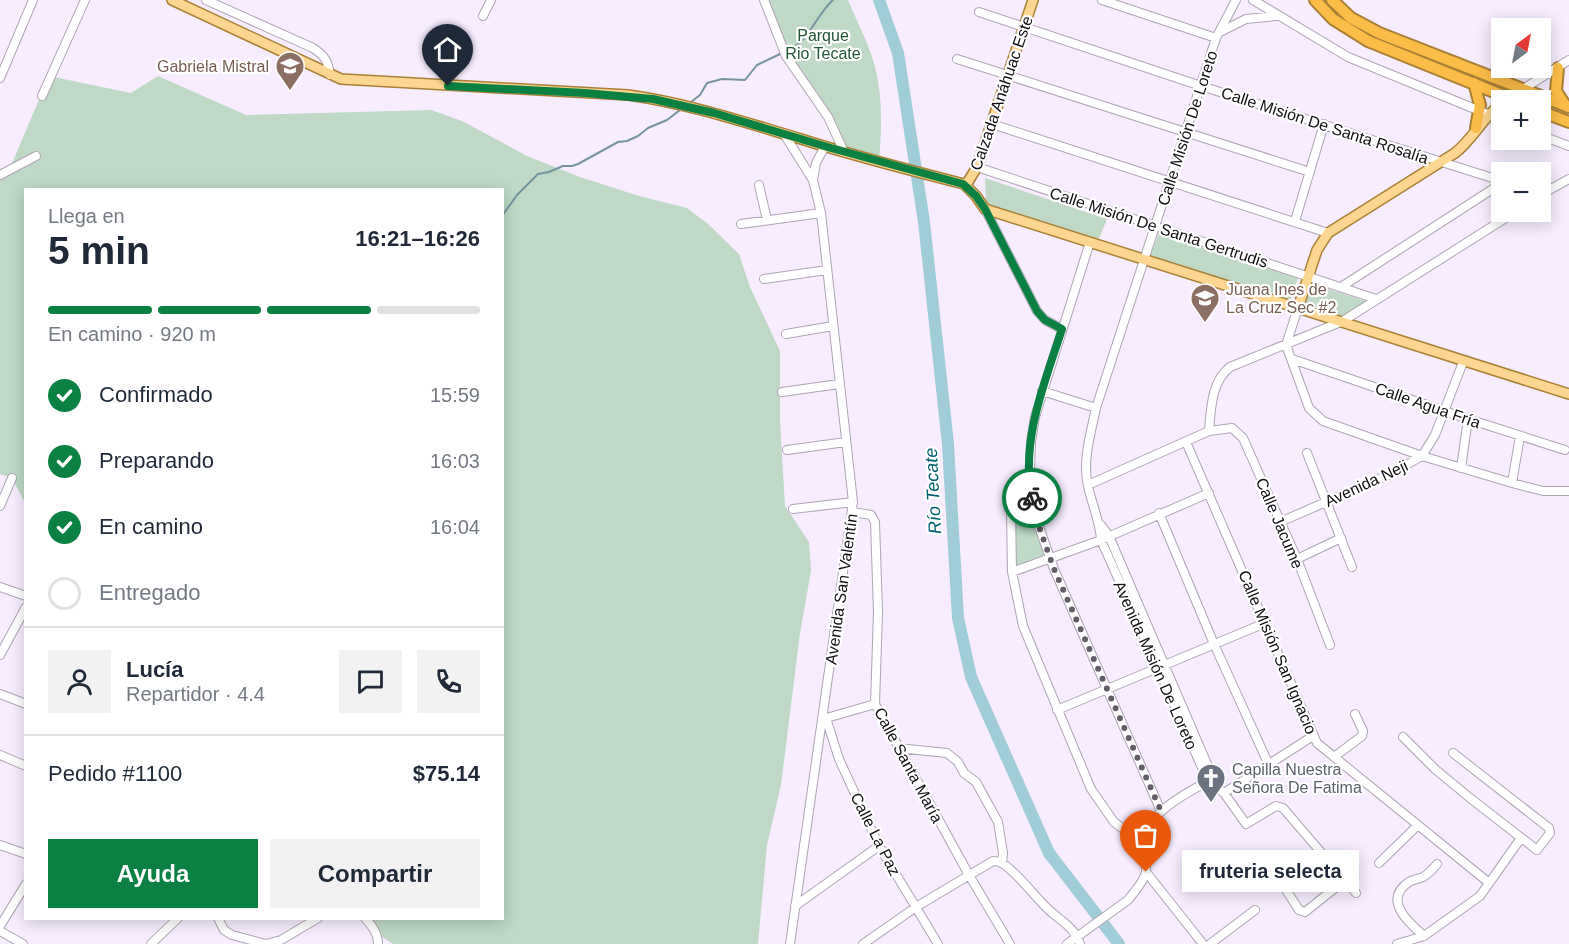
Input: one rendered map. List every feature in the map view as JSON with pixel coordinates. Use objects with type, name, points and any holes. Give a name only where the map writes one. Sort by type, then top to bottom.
[{"type":"highway","points":[[1315,0],[1333,20],[1368,41],[1474,83],[1491,92]]},
{"type":"highway","points":[[1332,0],[1341,10],[1364,26],[1525,90]]},
{"type":"highway","points":[[1558,68],[1556,91],[1568,107]]},
{"type":"highway","points":[[1474,83],[1484,112],[1476,129]]},
{"type":"highway","points":[[1551,100],[1568,107]]},
{"type":"highway","points":[[1551,115],[1569,122]]},
{"type":"main road","points":[[172,0],[341,79],[653,99],[714,113],[966,185],[985,209],[1569,394]]},
{"type":"main road","name":"Calzada Anáhuac Este","points":[[966,185],[978,167],[1033,0]]},
{"type":"main road","points":[[1484,112],[1491,109]]},
{"type":"main road","points":[[1298,308],[1317,250],[1328,233],[1442,162],[1463,147],[1476,129]]},
{"type":"street","points":[[0,78],[33,0]]},
{"type":"street","points":[[42,96],[85,0]]},
{"type":"street","points":[[208,0],[313,48],[324,55],[329,62],[330,75]]},
{"type":"street","points":[[483,16],[491,0]]},
{"type":"street","points":[[764,0],[786,56],[828,117],[844,152]]},
{"type":"street","points":[[1102,0],[1217,35],[1246,19],[1279,16]]},
{"type":"street","name":"Calle Misión De Loreto","points":[[1145,259],[1217,35],[1236,0]]},
{"type":"street","points":[[1253,0],[1348,57],[1491,115]]},
{"type":"street","name":"Calle Misión De Santa Rosalía","points":[[979,12],[1491,178]]},
{"type":"street","points":[[957,58],[1007,76],[1310,171]]},
{"type":"street","points":[[1525,90],[1569,60]]},
{"type":"street","points":[[992,124],[1328,233]]},
{"type":"street","points":[[1295,221],[1324,124]]},
{"type":"street","name":"Avenida San Valentín","points":[[784,134],[813,180],[821,213],[853,502],[790,944]]},
{"type":"street","points":[[1551,139],[1569,146]]},
{"type":"street","points":[[813,180],[816,163],[825,146]]},
{"type":"street","points":[[0,175],[36,156]]},
{"type":"street","name":"Calle Misión De Santa Gertrudis","points":[[978,167],[1376,299]]},
{"type":"street","points":[[1551,189],[1569,179]]},
{"type":"street","points":[[759,185],[767,220]]},
{"type":"street","points":[[1341,287],[1491,189]]},
{"type":"street","points":[[985,209],[1037,311],[1045,320],[1062,329]]},
{"type":"street","points":[[741,224],[821,213]]},
{"type":"street","points":[[1088,485],[1209,431],[1213,397],[1218,381],[1226,370],[1237,363],[1343,321],[1499,222]]},
{"type":"street","points":[[1090,242],[1042,391],[1030,442],[1031,492],[1037,521],[1051,559],[1161,811]]},
{"type":"street","points":[[1101,540],[1100,524],[1088,485],[1087,460],[1096,408],[1145,259]]},
{"type":"street","points":[[764,279],[827,270]]},
{"type":"street","points":[[1298,308],[1286,345],[1309,408],[1323,421],[1422,456],[1512,483],[1543,491],[1568,491]]},
{"type":"street","points":[[786,334],[833,326]]},
{"type":"street","name":"Calle Agua Fría","points":[[1292,359],[1566,450]]},
{"type":"street","name":"Avenida Neji","points":[[1280,522],[1388,476],[1422,456],[1435,435],[1463,362]]},
{"type":"street","points":[[782,392],[839,384]]},
{"type":"street","points":[[1042,391],[1096,408]]},
{"type":"street","points":[[1461,468],[1468,419]]},
{"type":"street","name":"Calle Jacume","points":[[1209,431],[1232,428],[1243,438],[1297,559],[1329,645]]},
{"type":"street","points":[[1512,483],[1520,436]]},
{"type":"street","points":[[787,450],[846,442]]},
{"type":"street","name":"Calle Misión San Ignacio","points":[[1186,442],[1317,742],[1488,882]]},
{"type":"street","points":[[1307,453],[1352,567]]},
{"type":"street","points":[[0,505],[12,478]]},
{"type":"street","points":[[1031,492],[1016,497],[1012,503],[1012,572],[1023,626],[1091,789],[1114,822],[1143,844]]},
{"type":"street","points":[[1012,572],[1101,540],[1209,493]]},
{"type":"street","points":[[793,509],[853,502]]},
{"type":"street","name":"Calle Santa María","points":[[853,512],[871,516],[875,522],[878,612],[874,704],[1010,944]]},
{"type":"street","points":[[1159,513],[1214,644],[1268,763]]},
{"type":"street","name":"Avenida Misión De Loreto","points":[[1100,524],[1109,536],[1162,667]]},
{"type":"street","points":[[1297,559],[1341,538]]},
{"type":"street","name":"Avenida Misión De Loreto","points":[[1101,540],[1213,781],[1246,824],[1276,806],[1280,806],[1322,853]]},
{"type":"street","points":[[0,587],[24,595]]},
{"type":"street","points":[[0,655],[24,611]]},
{"type":"street","points":[[1057,710],[1265,622]]},
{"type":"street","points":[[0,694],[24,703]]},
{"type":"street","points":[[824,718],[874,704]]},
{"type":"street","points":[[1334,757],[1362,736],[1363,731],[1355,714]]},
{"type":"street","name":"Calle La Paz","points":[[824,718],[839,759],[879,846],[938,944]]},
{"type":"street","points":[[1224,793],[1313,736]]},
{"type":"street","points":[[1403,737],[1435,769],[1537,850],[1550,833],[1549,828],[1453,753]]},
{"type":"street","points":[[898,748],[947,753],[954,757],[964,773],[976,782],[998,822],[1003,853],[1002,863]]},
{"type":"street","points":[[0,755],[24,765]]},
{"type":"street","points":[[1203,944],[1146,872],[1143,844],[1148,826],[1161,811],[1213,781]]},
{"type":"street","points":[[1379,863],[1418,826]]},
{"type":"street","points":[[1397,944],[1424,936],[1480,896],[1521,838]]},
{"type":"street","points":[[0,845],[24,853]]},
{"type":"street","points":[[795,906],[879,846]]},
{"type":"street","points":[[1346,880],[1305,912],[1299,910],[1276,876],[1277,873],[1322,853],[1346,880],[1356,893]]},
{"type":"street","points":[[864,944],[916,907],[993,861],[1002,863],[1016,875],[1069,926],[1079,940]]},
{"type":"street","points":[[1424,936],[1405,920],[1399,909],[1398,900],[1401,891],[1410,882],[1424,877],[1437,864]]},
{"type":"street","points":[[1066,944],[1079,940],[1088,929],[1128,900],[1136,891],[1146,872]]},
{"type":"street","points":[[0,926],[24,887]]},
{"type":"street","points":[[1210,944],[1255,910]]},
{"type":"street","points":[[155,943],[176,920]]},
{"type":"street","points":[[219,920],[224,930],[232,935],[266,944],[281,940],[315,920]]},
{"type":"street","points":[[367,920],[375,930],[378,944]]},
{"type":"street","points":[[0,931],[23,944]]},
{"type":"green space","name":"Parque Rio Tecate","points":[[763,0],[848,0],[868,45],[879,85],[881,136],[879,161],[840,151],[833,131],[790,68]]},
{"type":"green space","points":[[49,76],[131,93],[158,76],[246,115],[431,110],[462,121],[527,156],[580,177],[639,196],[687,208],[708,224],[739,254],[750,287],[780,351],[780,422],[785,506],[809,542],[811,571],[800,633],[781,785],[767,845],[758,944],[393,944],[379,935],[368,920],[504,920],[504,188],[24,188],[24,501],[12,478],[0,474],[0,173],[7,175]]},
{"type":"green space","points":[[985,178],[1107,219],[1098,241],[986,206]]},
{"type":"green space","points":[[1160,230],[1298,278],[1291,300],[1150,256]]},
{"type":"green space","points":[[1307,282],[1365,301],[1345,318],[1299,304]]},
{"type":"green space","points":[[1013,495],[1031,495],[1050,559],[1013,574],[1007,517]]},
{"type":"waterway","points":[[789,50],[808,34],[833,0]]},
{"type":"waterway","name":"Río Tecate","points":[[879,0],[898,53],[924,222],[948,444],[958,618],[971,677],[1049,853],[1119,944]]},
{"type":"waterway","points":[[691,102],[700,95],[707,83],[722,79],[745,80],[757,65],[780,54]]},
{"type":"waterway","points":[[504,213],[517,195],[538,174],[578,164],[618,142],[638,136],[680,110]]},
{"type":"way so far","points":[[1032,498],[1037,521],[1054,569],[1161,811],[1152,819],[1145,832],[1143,844],[1146,872]]},
{"type":"place","name":"Gabriela Mistral","points":[[290,92]]},
{"type":"place","name":"Juana Ines de La Cruz Sec #2","points":[[1205,324]]},
{"type":"place","name":"Capilla Nuestra Señora De Fatima","points":[[1211,804]]},
{"type":"place","name":"fruteria selecta","points":[[1146,872]]},
{"type":"route","points":[[448,86],[628,95],[653,99],[714,113],[966,185],[985,209],[1037,311],[1045,320],[1062,329],[1042,391],[1030,442],[1032,498]]}]
